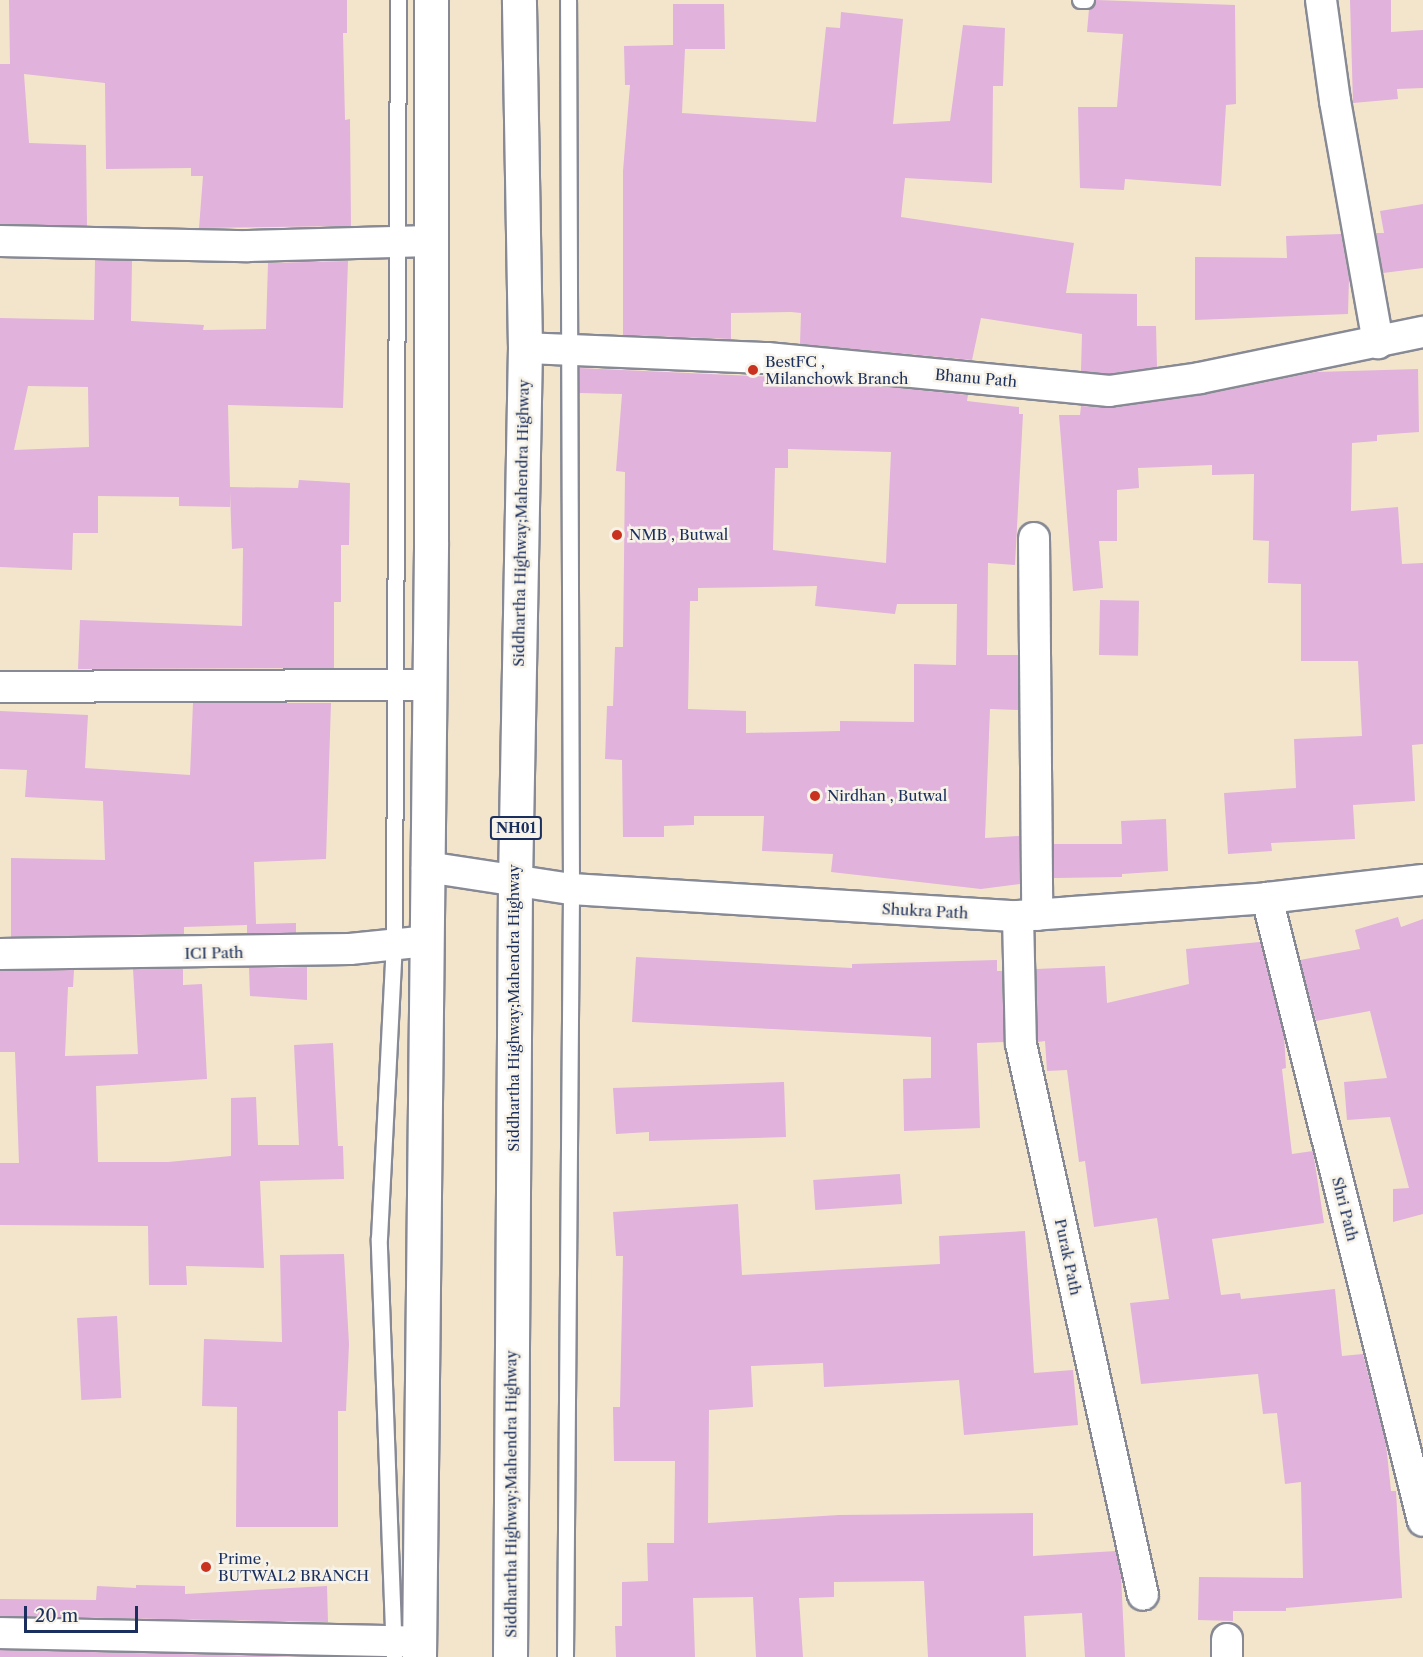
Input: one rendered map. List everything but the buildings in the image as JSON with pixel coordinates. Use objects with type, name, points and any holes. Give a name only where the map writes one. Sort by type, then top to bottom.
[{"type":"highway","points":[[406,1649],[427,941],[431,0]]},
{"type":"highway","name":"Siddhartha Highway;Mahendra Highway","points":[[510,1657],[515,882],[525,348],[519,0]]},
{"type":"street","points":[[1321,0],[1335,101],[1378,343]]},
{"type":"street","points":[[0,241],[248,246],[430,240]]},
{"type":"street","name":"Bhanu Path","points":[[525,348],[767,358],[1109,391],[1200,378],[1423,332]]},
{"type":"street","name":"Purak Path","points":[[1034,538],[1027,916],[1021,1044],[1143,1595]]},
{"type":"street","points":[[0,687],[429,685]]},
{"type":"street","name":"Shukra Path","points":[[427,867],[571,889],[1027,916],[1267,898],[1423,880]]},
{"type":"street","name":"Shri Path","points":[[1267,898],[1423,1521]]},
{"type":"street","name":"ICI Path","points":[[0,954],[197,954],[427,941]]},
{"type":"street","points":[[0,1633],[406,1649]]},
{"type":"lane","points":[[398,0],[394,944],[379,1238],[406,1649]]},
{"type":"lane","points":[[566,1657],[572,349],[568,0]]},
{"type":"lane","points":[[1080,0],[1086,0]]},
{"type":"place","name":"BestFC , Milanchowk Branch","points":[[753,370]]},
{"type":"place","name":"NMB , Butwal","points":[[617,535]]},
{"type":"place","name":"Nirdhan , Butwal","points":[[815,796]]},
{"type":"place","name":"Prime , BUTWAL2 BRANCH","points":[[206,1567]]}]
